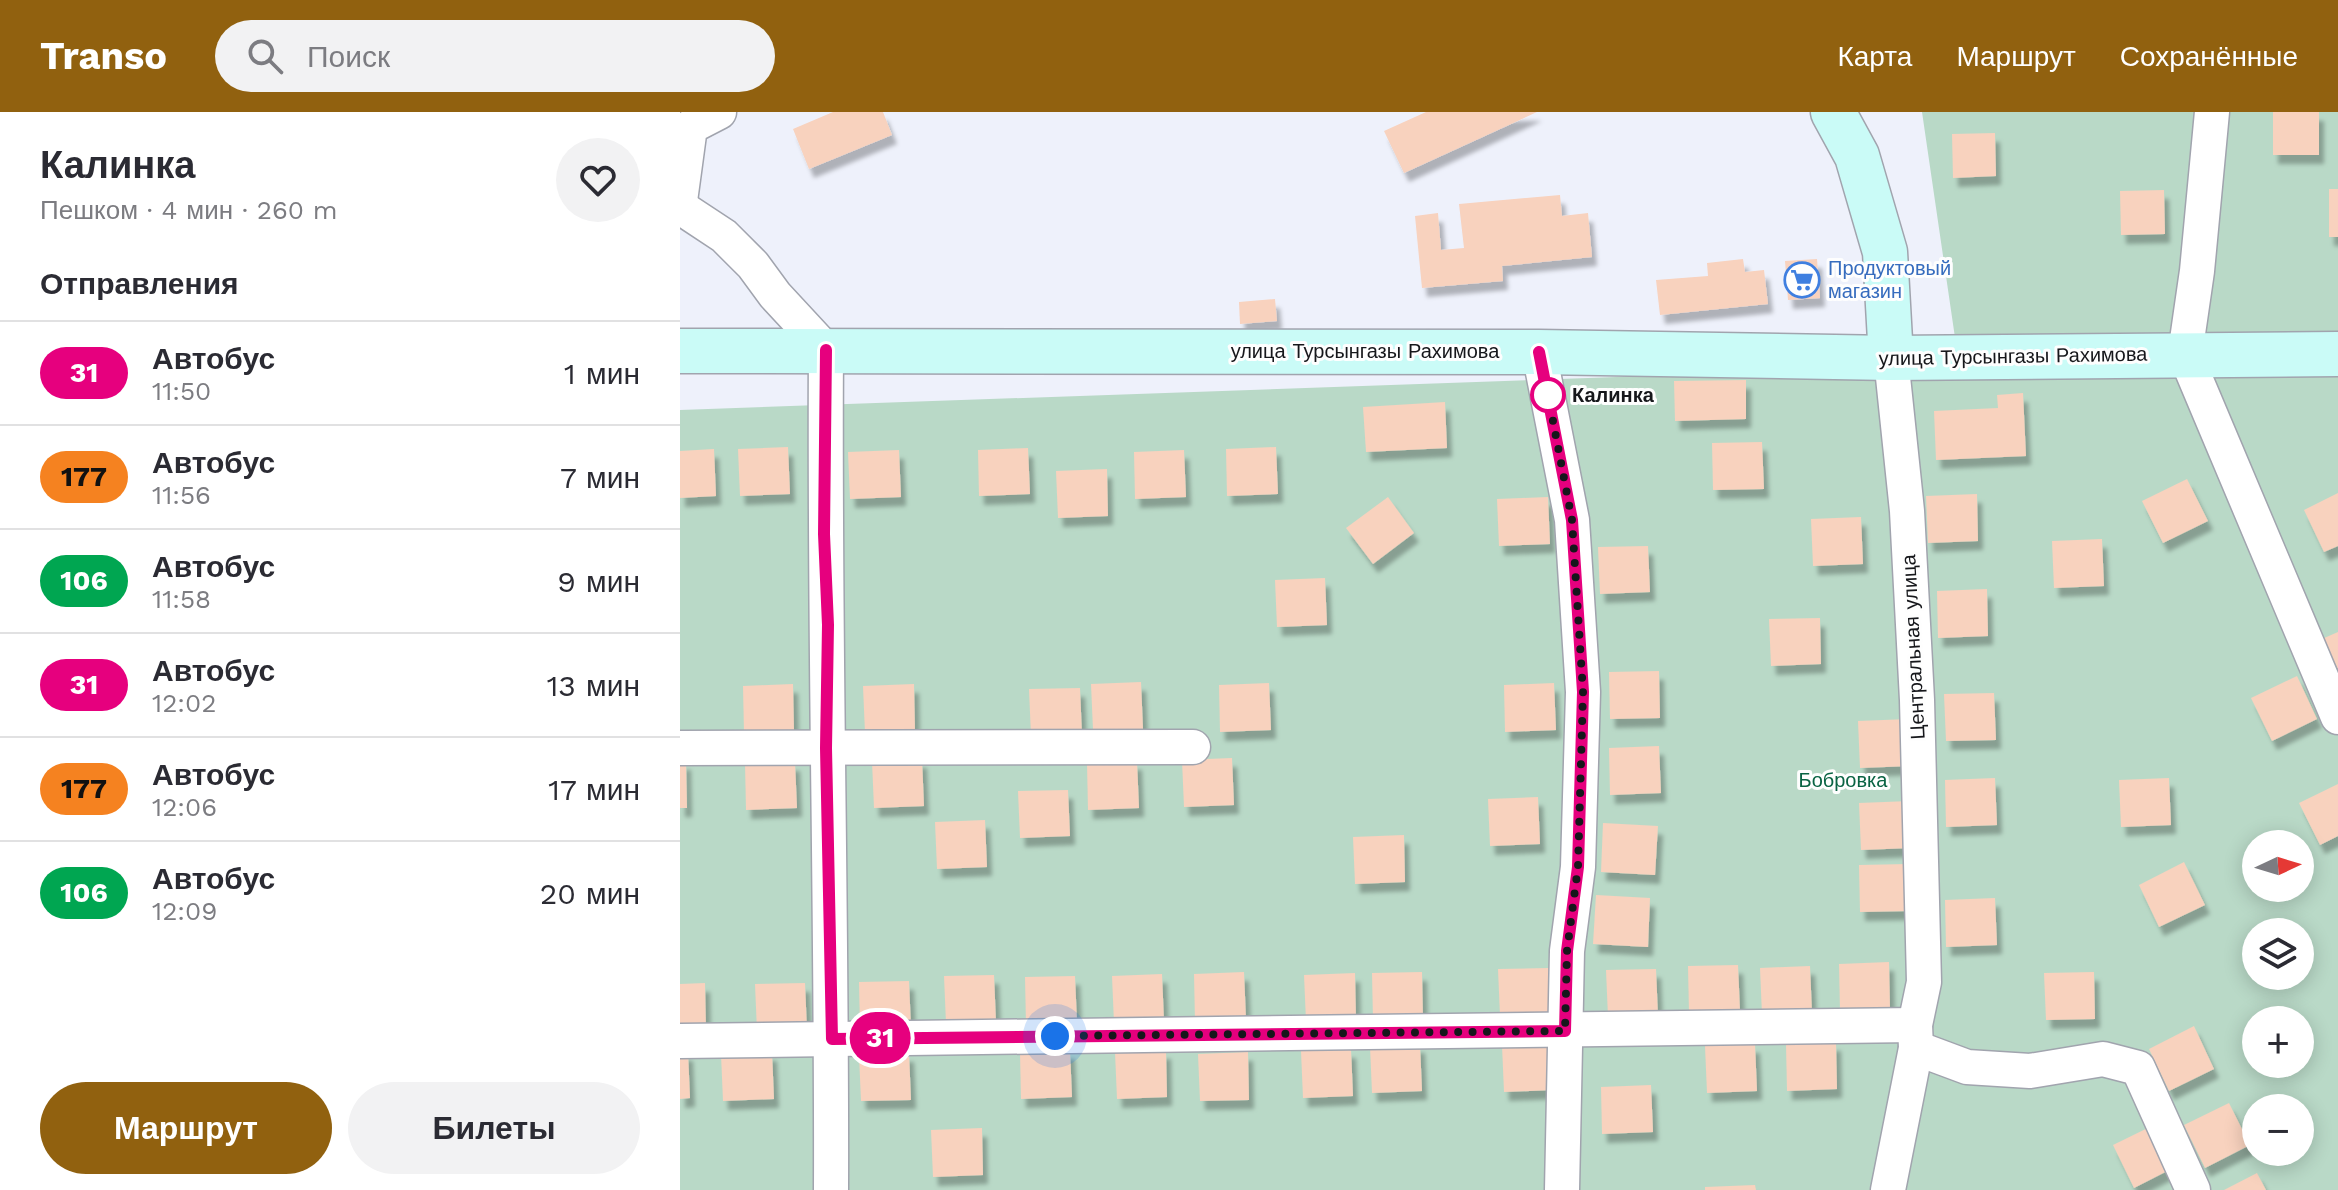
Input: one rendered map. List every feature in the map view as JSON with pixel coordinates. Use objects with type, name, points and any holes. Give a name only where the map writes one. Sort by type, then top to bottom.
[{"type":"street","points":[[680,201],[690,127],[719,112]]},
{"type":"street","name":"Центральная улица","points":[[1833,112],[1857,156],[1885,252],[1891,358],[1907,511],[1917,700],[1924,982],[1888,1190]]},
{"type":"street","points":[[2212,112],[2197,271],[2185,354],[2338,717]]},
{"type":"street","points":[[680,207],[724,236],[826,350],[824,534],[828,625],[826,748],[832,1039],[831,1190]]},
{"type":"street","name":"улица Турсынгазы Рахимова","points":[[680,351],[1539,352],[1891,358],[2338,354]]},
{"type":"street","points":[[1539,352],[1572,520],[1583,692],[1578,867],[1567,951],[1562,1190]]},
{"type":"street","points":[[680,748],[1193,747]]},
{"type":"street","points":[[680,1041],[1565,1031],[1915,1036],[1967,1067],[2030,1071],[2103,1059],[2138,1068],[2193,1190]]},
{"type":"green space","name":"Бобровка","points":[[1922,112],[2338,112],[2338,1190],[680,1190],[680,410],[1959,365]]},
{"type":"building","points":[[833,112],[883,112],[892,135],[809,169],[793,129]]},
{"type":"building","points":[[1426,112],[1537,112],[1404,173],[1384,131]]},
{"type":"building","points":[[2273,112],[2319,112],[2319,155],[2273,155]]},
{"type":"building","points":[[1995,133],[1996,176],[1953,178],[1952,134]]},
{"type":"building","points":[[2329,189],[2338,189],[2338,237],[2329,237]]},
{"type":"building","points":[[2164,190],[2165,234],[2121,235],[2120,191]]},
{"type":"building","points":[[1560,195],[1562,216],[1588,213],[1592,257],[1502,266],[1503,281],[1422,288],[1415,216],[1438,213],[1441,250],[1464,248],[1459,204]]},
{"type":"building","points":[[1743,259],[1745,272],[1764,270],[1768,304],[1660,315],[1656,280],[1708,276],[1707,263]]},
{"type":"building","name":"Продуктовый магазин","points":[[1817,259],[1820,298],[1788,300],[1785,261]]},
{"type":"building","points":[[1275,299],[1277,321],[1240,324],[1239,302]]},
{"type":"building","points":[[1746,380],[1746,419],[1675,421],[1674,381]]},
{"type":"building","points":[[2023,393],[2026,456],[1936,460],[1934,411],[1998,408],[1997,395]]},
{"type":"building","points":[[1445,402],[1447,448],[1366,452],[1363,407]]},
{"type":"building","points":[[1762,442],[1764,489],[1713,490],[1712,443]]},
{"type":"building","points":[[788,447],[790,494],[740,496],[738,449]]},
{"type":"building","points":[[1276,447],[1278,494],[1227,496],[1226,449]]},
{"type":"building","points":[[1028,448],[1030,494],[979,496],[978,450]]},
{"type":"building","points":[[714,449],[716,496],[680,498],[680,451]]},
{"type":"building","points":[[899,450],[901,497],[850,499],[848,452]]},
{"type":"building","points":[[1184,450],[1186,497],[1135,499],[1134,452]]},
{"type":"building","points":[[1107,469],[1108,516],[1058,518],[1056,471]]},
{"type":"building","points":[[2187,479],[2208,521],[2163,543],[2142,501]]},
{"type":"building","points":[[2338,493],[2338,546],[2324,552],[2304,510]]},
{"type":"building","points":[[1977,494],[1978,541],[1928,543],[1926,496]]},
{"type":"building","points":[[1388,497],[1414,533],[1373,564],[1346,528]]},
{"type":"building","points":[[1548,497],[1550,544],[1499,546],[1497,499]]},
{"type":"building","points":[[1861,517],[1863,564],[1813,566],[1811,519]]},
{"type":"building","points":[[2102,539],[2104,586],[2054,588],[2052,541]]},
{"type":"building","points":[[1648,546],[1650,592],[1600,594],[1598,547]]},
{"type":"building","points":[[1325,578],[1327,625],[1277,627],[1275,580]]},
{"type":"building","points":[[1987,589],[1988,636],[1938,638],[1937,591]]},
{"type":"building","points":[[1820,618],[1821,664],[1771,666],[1769,619]]},
{"type":"building","points":[[2338,632],[2338,668],[2328,673],[2315,642]]},
{"type":"building","points":[[1659,671],[1660,718],[1610,719],[1609,672]]},
{"type":"building","points":[[2297,676],[2317,719],[2272,741],[2251,698]]},
{"type":"building","points":[[1141,682],[1143,729],[1093,730],[1091,684]]},
{"type":"building","points":[[1269,683],[1271,730],[1220,732],[1219,685]]},
{"type":"building","points":[[1554,683],[1556,730],[1505,732],[1504,685]]},
{"type":"building","points":[[793,684],[794,731],[744,733],[743,686]]},
{"type":"building","points":[[914,684],[915,731],[865,733],[863,686]]},
{"type":"building","points":[[1080,688],[1082,735],[1031,736],[1029,689]]},
{"type":"building","points":[[1994,693],[1996,740],[1946,741],[1944,694]]},
{"type":"building","points":[[1909,719],[1911,766],[1860,768],[1858,721]]},
{"type":"building","points":[[1659,746],[1661,793],[1610,795],[1609,748]]},
{"type":"building","points":[[1232,758],[1234,805],[1184,807],[1182,760]]},
{"type":"building","points":[[922,759],[924,806],[874,808],[872,761]]},
{"type":"building","points":[[680,761],[686,761],[687,808],[680,808]]},
{"type":"building","points":[[1137,761],[1139,808],[1088,810],[1087,763]]},
{"type":"building","points":[[795,762],[797,808],[746,810],[745,763]]},
{"type":"building","points":[[1995,778],[1997,825],[1946,827],[1945,780]]},
{"type":"building","points":[[2169,778],[2171,825],[2121,827],[2119,780]]},
{"type":"building","points":[[2338,784],[2338,836],[2320,845],[2299,803]]},
{"type":"building","points":[[1068,790],[1070,836],[1020,838],[1018,791]]},
{"type":"building","points":[[1538,797],[1540,844],[1490,846],[1488,799]]},
{"type":"building","points":[[1910,801],[1911,848],[1861,850],[1859,803]]},
{"type":"building","points":[[985,820],[987,867],[937,869],[935,822]]},
{"type":"building","points":[[1603,823],[1658,826],[1655,875],[1601,872]]},
{"type":"building","points":[[1404,835],[1405,882],[1355,884],[1353,837]]},
{"type":"building","points":[[2184,862],[2205,905],[2159,927],[2139,885]]},
{"type":"building","points":[[1909,864],[1910,911],[1860,912],[1859,865]]},
{"type":"building","points":[[1596,895],[1650,898],[1648,947],[1593,944]]},
{"type":"building","points":[[1995,898],[1997,945],[1946,947],[1945,900]]},
{"type":"building","points":[[1889,962],[1890,1009],[1840,1011],[1839,964]]},
{"type":"building","points":[[1738,965],[1740,1011],[1689,1013],[1688,966]]},
{"type":"building","points":[[1810,966],[1812,1013],[1762,1015],[1760,968]]},
{"type":"building","points":[[1549,968],[1551,1015],[1500,1016],[1498,969]]},
{"type":"building","points":[[1656,969],[1658,1016],[1608,1017],[1606,970]]},
{"type":"building","points":[[1244,972],[1246,1019],[1195,1021],[1194,974]]},
{"type":"building","points":[[1422,972],[1423,1019],[1373,1020],[1372,973]]},
{"type":"building","points":[[2094,972],[2095,1019],[2046,1020],[2044,973]]},
{"type":"building","points":[[1355,973],[1356,1020],[1306,1021],[1304,975]]},
{"type":"building","points":[[1162,974],[1164,1021],[1114,1023],[1112,976]]},
{"type":"building","points":[[994,975],[996,1022],[946,1023],[944,976]]},
{"type":"building","points":[[1075,976],[1077,1022],[1026,1024],[1025,977]]},
{"type":"building","points":[[909,981],[911,1027],[860,1029],[859,982]]},
{"type":"building","points":[[705,983],[706,1030],[680,1031],[680,984]]},
{"type":"building","points":[[805,983],[807,1030],[757,1031],[755,984]]},
{"type":"building","points":[[2194,1026],[2214,1069],[2169,1091],[2149,1049]]},
{"type":"building","points":[[1836,1042],[1837,1089],[1787,1091],[1786,1044]]},
{"type":"building","points":[[1553,1043],[1554,1090],[1504,1092],[1502,1045]]},
{"type":"building","points":[[1420,1044],[1422,1091],[1372,1093],[1370,1046]]},
{"type":"building","points":[[1755,1044],[1757,1091],[1707,1093],[1705,1046]]},
{"type":"building","points":[[1351,1049],[1353,1096],[1303,1098],[1301,1051]]},
{"type":"building","points":[[1070,1050],[1072,1097],[1021,1099],[1020,1052]]},
{"type":"building","points":[[1166,1050],[1167,1097],[1117,1099],[1115,1052]]},
{"type":"building","points":[[680,1052],[688,1052],[690,1098],[680,1099]]},
{"type":"building","points":[[772,1052],[774,1099],[723,1101],[721,1054]]},
{"type":"building","points":[[1248,1052],[1249,1100],[1200,1101],[1198,1054]]},
{"type":"building","points":[[909,1053],[911,1100],[861,1101],[859,1055]]},
{"type":"building","points":[[1651,1085],[1653,1132],[1602,1134],[1601,1087]]},
{"type":"building","points":[[2229,1103],[2242,1129],[2242,1149],[2205,1168],[2184,1125]]},
{"type":"building","points":[[2158,1123],[2179,1165],[2134,1188],[2113,1145]]},
{"type":"building","points":[[982,1128],[983,1175],[933,1177],[931,1130]]},
{"type":"building","points":[[2257,1173],[2266,1190],[2224,1190]]},
{"type":"building","points":[[1755,1185],[1756,1190],[1705,1190],[1705,1187]]},
{"type":"bus line","name":"31","points":[[826,350],[824,534],[828,625],[826,748],[832,1039],[1565,1031],[1567,951],[1578,867],[1583,692],[1572,520],[1539,352]]},
{"type":"place","name":"Продуктовый магазин","points":[[1802,280]]},
{"type":"place","name":"Калинка","points":[[1548,395]]},
{"type":"route","points":[[1055,1036],[1565,1031],[1567,951],[1578,867],[1583,692],[1572,520],[1548,395]]}]
